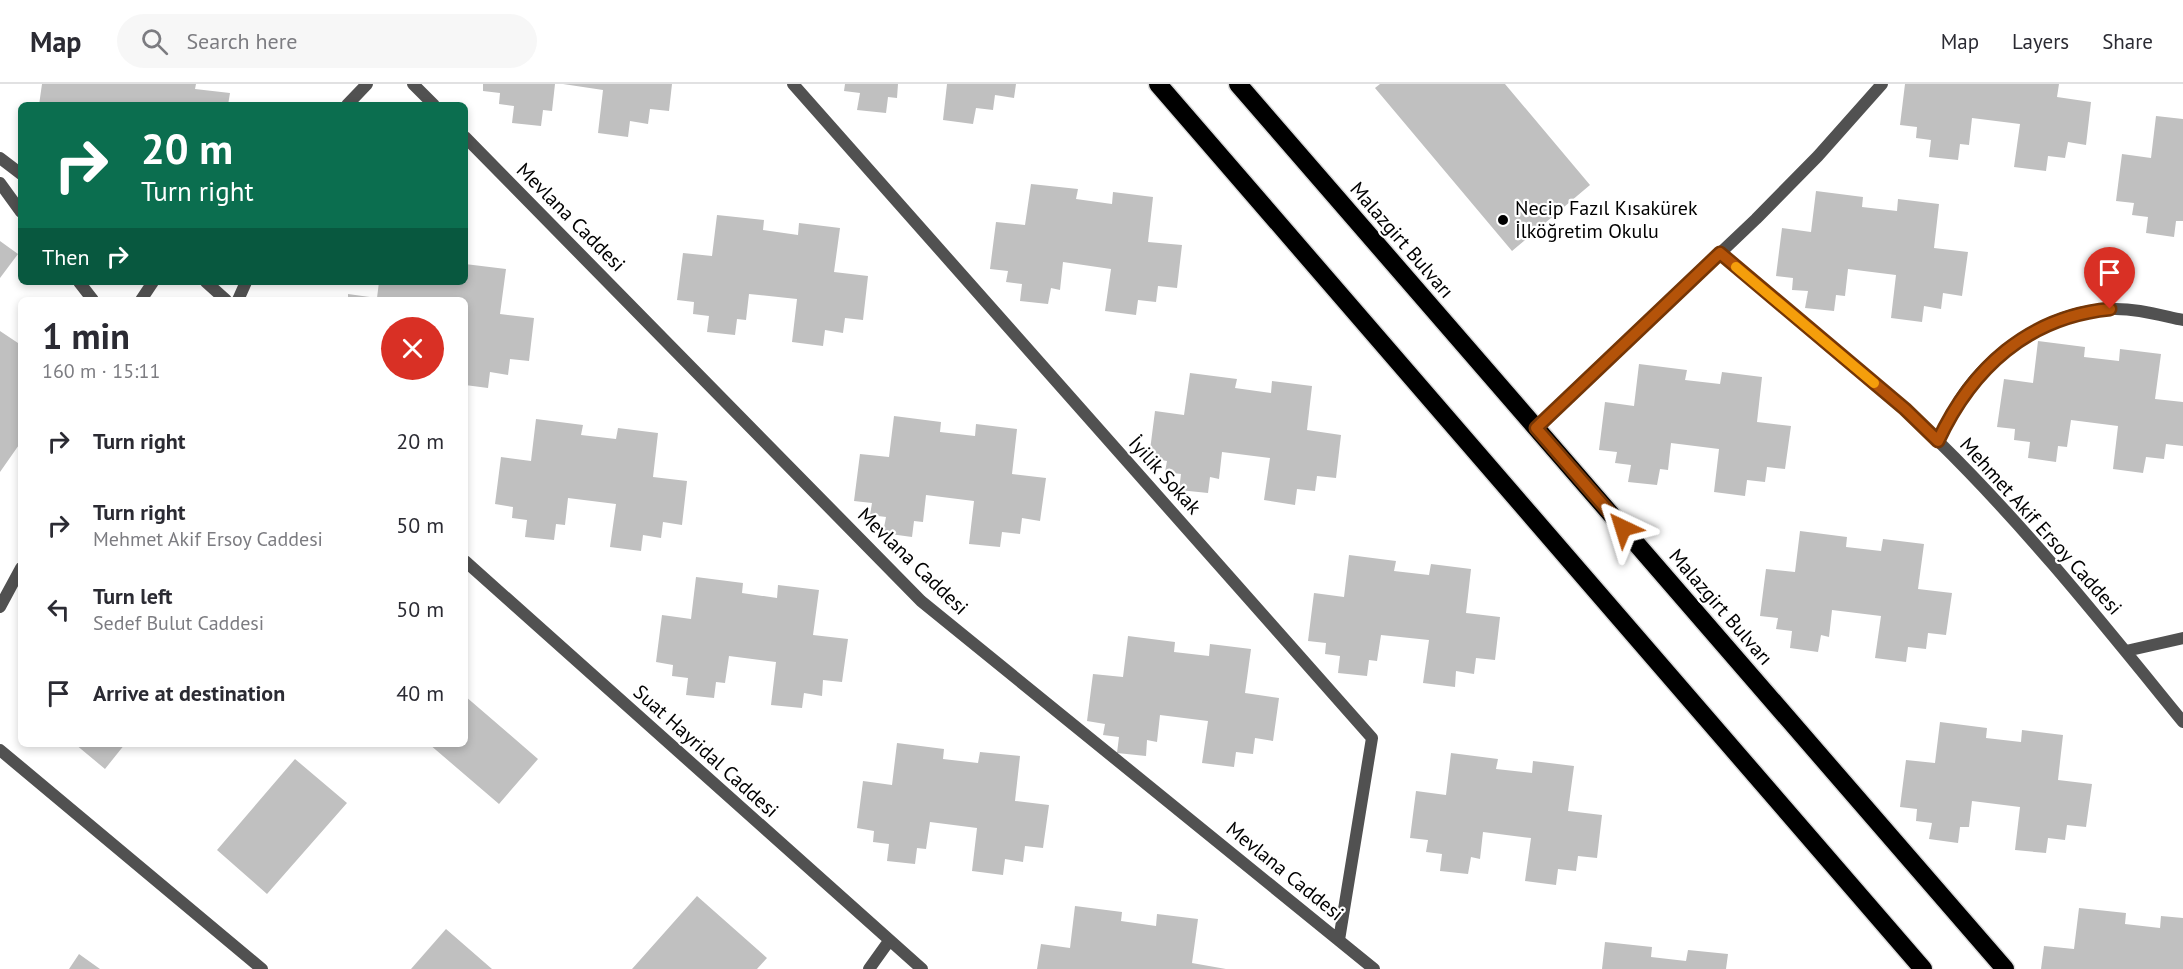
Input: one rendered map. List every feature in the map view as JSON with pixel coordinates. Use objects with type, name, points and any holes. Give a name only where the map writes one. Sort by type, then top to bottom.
[{"type":"highway","points":[[1158,84],[1923,969]]},
{"type":"highway","name":"Malazgirt Bulvarı","points":[[1238,84],[2005,969]]},
{"type":"street","points":[[349,102],[367,84]]},
{"type":"street","points":[[413,84],[431,102]]},
{"type":"street","name":"İyilik Sokak","points":[[793,84],[1372,738],[1339,940]]},
{"type":"street","points":[[1536,428],[1818,156],[1882,84]]},
{"type":"street","name":"Mevlana Caddesi","points":[[468,140],[921,601],[1374,969]]},
{"type":"street","points":[[0,158],[18,172]]},
{"type":"street","points":[[0,183],[18,208]]},
{"type":"street","name":"Mehmet Akif Ersoy Caddesi","points":[[1720,253],[1896,402],[1938,441],[2036,544],[2183,722]]},
{"type":"street","points":[[81,285],[91,297]]},
{"type":"street","points":[[209,285],[223,297]]},
{"type":"street","points":[[1938,441],[1950,415],[1986,367],[2008,348],[2033,332],[2073,315],[2110,309],[2132,310],[2183,320]]},
{"type":"street","name":"Suat Hayridal Caddesi","points":[[468,564],[922,969]]},
{"type":"street","points":[[0,607],[18,574]]},
{"type":"street","points":[[2126,651],[2183,638]]},
{"type":"street","points":[[0,750],[262,969]]},
{"type":"street","points":[[869,969],[889,941]]},
{"type":"building","points":[[42,84],[196,84],[195,89],[230,93],[228,102],[39,102]]},
{"type":"building","points":[[483,84],[555,84],[552,111],[543,110],[541,126],[512,123],[514,106],[499,104],[500,93],[483,91]]},
{"type":"building","points":[[563,84],[672,84],[669,111],[650,109],[648,124],[630,121],[628,137],[598,133],[603,90]]},
{"type":"building","points":[[845,84],[898,84],[897,98],[888,97],[886,113],[857,110],[860,93],[844,91]]},
{"type":"building","points":[[947,84],[1016,84],[1014,98],[995,95],[993,110],[976,108],[973,124],[943,120]]},
{"type":"building","points":[[1380,84],[1505,84],[1590,185],[1512,251],[1375,88]]},
{"type":"building","points":[[1905,84],[2059,84],[2057,97],[2091,102],[2086,145],[2068,142],[2065,158],[2048,156],[2046,171],[2014,167],[2020,124],[1972,118],[1969,145],[1960,144],[1958,160],[1929,157],[1931,140],[1916,138],[1917,127],[1900,125]]},
{"type":"building","points":[[2156,116],[2183,119],[2183,221],[2176,221],[2174,237],[2146,233],[2148,217],[2132,215],[2134,203],[2116,201],[2122,154],[2151,158]]},
{"type":"building","points":[[1031,184],[1078,189],[1076,199],[1112,204],[1113,192],[1153,197],[1148,242],[1182,245],[1177,288],[1158,286],[1156,302],[1138,300],[1136,315],[1105,311],[1111,269],[1063,262],[1060,290],[1051,288],[1048,304],[1020,301],[1022,284],[1006,282],[1008,271],[990,269],[996,222],[1025,225]]},
{"type":"building","points":[[1816,191],[1863,197],[1862,207],[1897,211],[1898,199],[1939,204],[1934,248],[1968,252],[1962,296],[1943,293],[1941,309],[1924,306],[1922,322],[1891,318],[1896,275],[1848,269],[1845,296],[1836,295],[1834,311],[1805,308],[1808,291],[1792,290],[1793,278],[1776,276],[1782,228],[1811,232]]},
{"type":"building","points":[[717,215],[764,220],[763,230],[798,235],[799,223],[840,228],[834,272],[868,276],[863,320],[845,318],[843,333],[825,330],[823,346],[792,342],[797,299],[749,294],[746,320],[737,319],[735,335],[707,332],[709,316],[693,314],[694,302],[677,300],[683,253],[712,256]]},
{"type":"building","points":[[0,241],[18,254],[0,278]]},
{"type":"building","points":[[468,264],[506,269],[500,314],[534,318],[529,361],[510,359],[508,375],[490,372],[488,388],[468,385],[468,297],[377,297],[379,285],[468,285]]},
{"type":"building","points":[[348,294],[370,297],[348,297]]},
{"type":"building","points":[[0,331],[18,343],[18,446],[0,472]]},
{"type":"building","points":[[2038,341],[2085,347],[2084,357],[2119,361],[2120,349],[2161,354],[2155,399],[2183,402],[2183,446],[2166,444],[2164,459],[2146,457],[2143,473],[2113,469],[2118,426],[2071,420],[2067,447],[2058,446],[2056,462],[2028,458],[2030,442],[2014,440],[2015,429],[1997,427],[2004,379],[2033,383]]},
{"type":"building","points":[[1639,364],[1687,370],[1685,380],[1720,384],[1722,372],[1762,377],[1757,422],[1791,426],[1785,469],[1767,467],[1765,482],[1747,480],[1745,496],[1714,492],[1719,449],[1671,443],[1668,470],[1660,469],[1657,485],[1628,482],[1631,465],[1615,463],[1617,452],[1599,450],[1605,402],[1634,406]]},
{"type":"building","points":[[1190,373],[1237,379],[1235,388],[1271,393],[1272,381],[1312,386],[1307,430],[1341,435],[1336,478],[1317,476],[1315,491],[1297,489],[1295,505],[1264,500],[1270,458],[1222,452],[1219,479],[1210,477],[1208,493],[1179,490],[1181,474],[1165,472],[1167,461],[1149,458],[1155,411],[1184,415]]},
{"type":"building","points":[[894,416],[941,422],[940,432],[975,436],[976,424],[1017,429],[1012,474],[1046,478],[1040,521],[1022,518],[1020,534],[1002,532],[1000,547],[969,544],[974,501],[926,495],[923,522],[914,521],[912,537],[883,533],[886,517],[870,515],[872,503],[854,501],[860,454],[889,457]]},
{"type":"building","points":[[536,419],[583,425],[581,435],[616,439],[618,428],[658,433],[653,477],[687,481],[682,525],[663,522],[661,538],[643,535],[641,551],[610,547],[616,504],[568,498],[565,525],[556,524],[554,540],[525,537],[527,520],[512,518],[513,507],[495,504],[501,457],[531,461]]},
{"type":"building","points":[[1800,531],[1847,537],[1846,547],[1881,551],[1883,539],[1924,544],[1918,589],[1952,593],[1946,635],[1928,633],[1926,649],[1908,647],[1906,662],[1875,658],[1881,616],[1832,610],[1829,637],[1821,635],[1818,652],[1790,648],[1792,631],[1776,629],[1778,618],[1760,616],[1766,569],[1795,572]]},
{"type":"building","points":[[1349,555],[1396,561],[1394,571],[1429,575],[1431,564],[1471,569],[1466,613],[1500,617],[1495,660],[1476,658],[1474,674],[1456,671],[1455,687],[1423,683],[1429,640],[1381,635],[1377,661],[1369,660],[1367,676],[1338,673],[1340,656],[1325,654],[1326,643],[1308,641],[1314,593],[1344,597]]},
{"type":"building","points":[[696,577],[743,583],[742,593],[777,598],[778,585],[819,590],[813,635],[848,639],[842,682],[823,680],[822,696],[804,693],[802,708],[771,705],[776,662],[729,656],[725,683],[716,682],[714,698],[686,695],[688,678],[672,676],[673,665],[656,662],[662,615],[691,619]]},
{"type":"building","points":[[1128,636],[1175,642],[1174,652],[1209,656],[1210,644],[1251,649],[1245,693],[1279,698],[1273,741],[1255,738],[1253,754],[1236,752],[1234,767],[1202,763],[1208,721],[1160,715],[1157,742],[1147,740],[1146,756],[1117,753],[1119,737],[1103,735],[1105,724],[1087,721],[1093,674],[1123,677]]},
{"type":"building","points":[[468,699],[538,759],[499,804],[432,747],[468,747]]},
{"type":"building","points":[[1940,722],[1987,728],[1986,738],[2021,742],[2022,730],[2063,735],[2058,780],[2092,784],[2086,827],[2067,825],[2065,840],[2048,838],[2046,853],[2015,850],[2020,807],[1972,801],[1969,827],[1960,827],[1958,843],[1929,839],[1932,823],[1916,821],[1917,809],[1900,807],[1906,760],[1935,763]]},
{"type":"building","points":[[897,743],[944,749],[943,759],[978,763],[980,752],[1020,756],[1015,801],[1049,805],[1043,848],[1025,846],[1023,862],[1005,859],[1003,875],[972,871],[977,828],[930,822],[926,849],[917,848],[915,864],[887,861],[889,844],[873,842],[874,831],[857,828],[863,781],[892,785]]},
{"type":"building","points":[[79,747],[123,747],[105,769]]},
{"type":"building","points":[[1451,753],[1498,759],[1496,769],[1532,773],[1533,761],[1574,766],[1568,811],[1602,815],[1597,858],[1578,856],[1576,871],[1558,869],[1556,885],[1525,881],[1531,838],[1483,832],[1480,859],[1471,857],[1468,874],[1440,871],[1442,854],[1426,852],[1428,840],[1410,838],[1416,791],[1446,795]]},
{"type":"building","points":[[295,759],[347,803],[267,894],[217,850]]},
{"type":"building","points":[[697,896],[767,958],[757,969],[632,969]]},
{"type":"building","points":[[1075,906],[1122,912],[1121,921],[1156,926],[1157,914],[1198,919],[1192,963],[1226,969],[1037,969],[1041,944],[1070,948]]},
{"type":"building","points":[[2079,908],[2126,913],[2125,924],[2160,928],[2161,916],[2183,918],[2183,969],[2041,969],[2044,946],[2074,949]]},
{"type":"building","points":[[446,929],[492,969],[411,969]]},
{"type":"building","points":[[1605,942],[1652,947],[1651,957],[1686,961],[1688,950],[1728,954],[1726,969],[1602,969]]},
{"type":"building","points":[[79,954],[100,969],[69,969]]},
{"type":"slow traffic","points":[[1736,267],[1874,383]]},
{"type":"place","name":"Necip Fazıl Kısakürek İlköğretim Okulu","points":[[1503,220]]},
{"type":"route","points":[[1623,528],[1536,428],[1720,253],[1905,409],[1938,441],[1950,415],[1967,390],[1986,367],[2008,348],[2033,332],[2073,315],[2110,309]]}]
